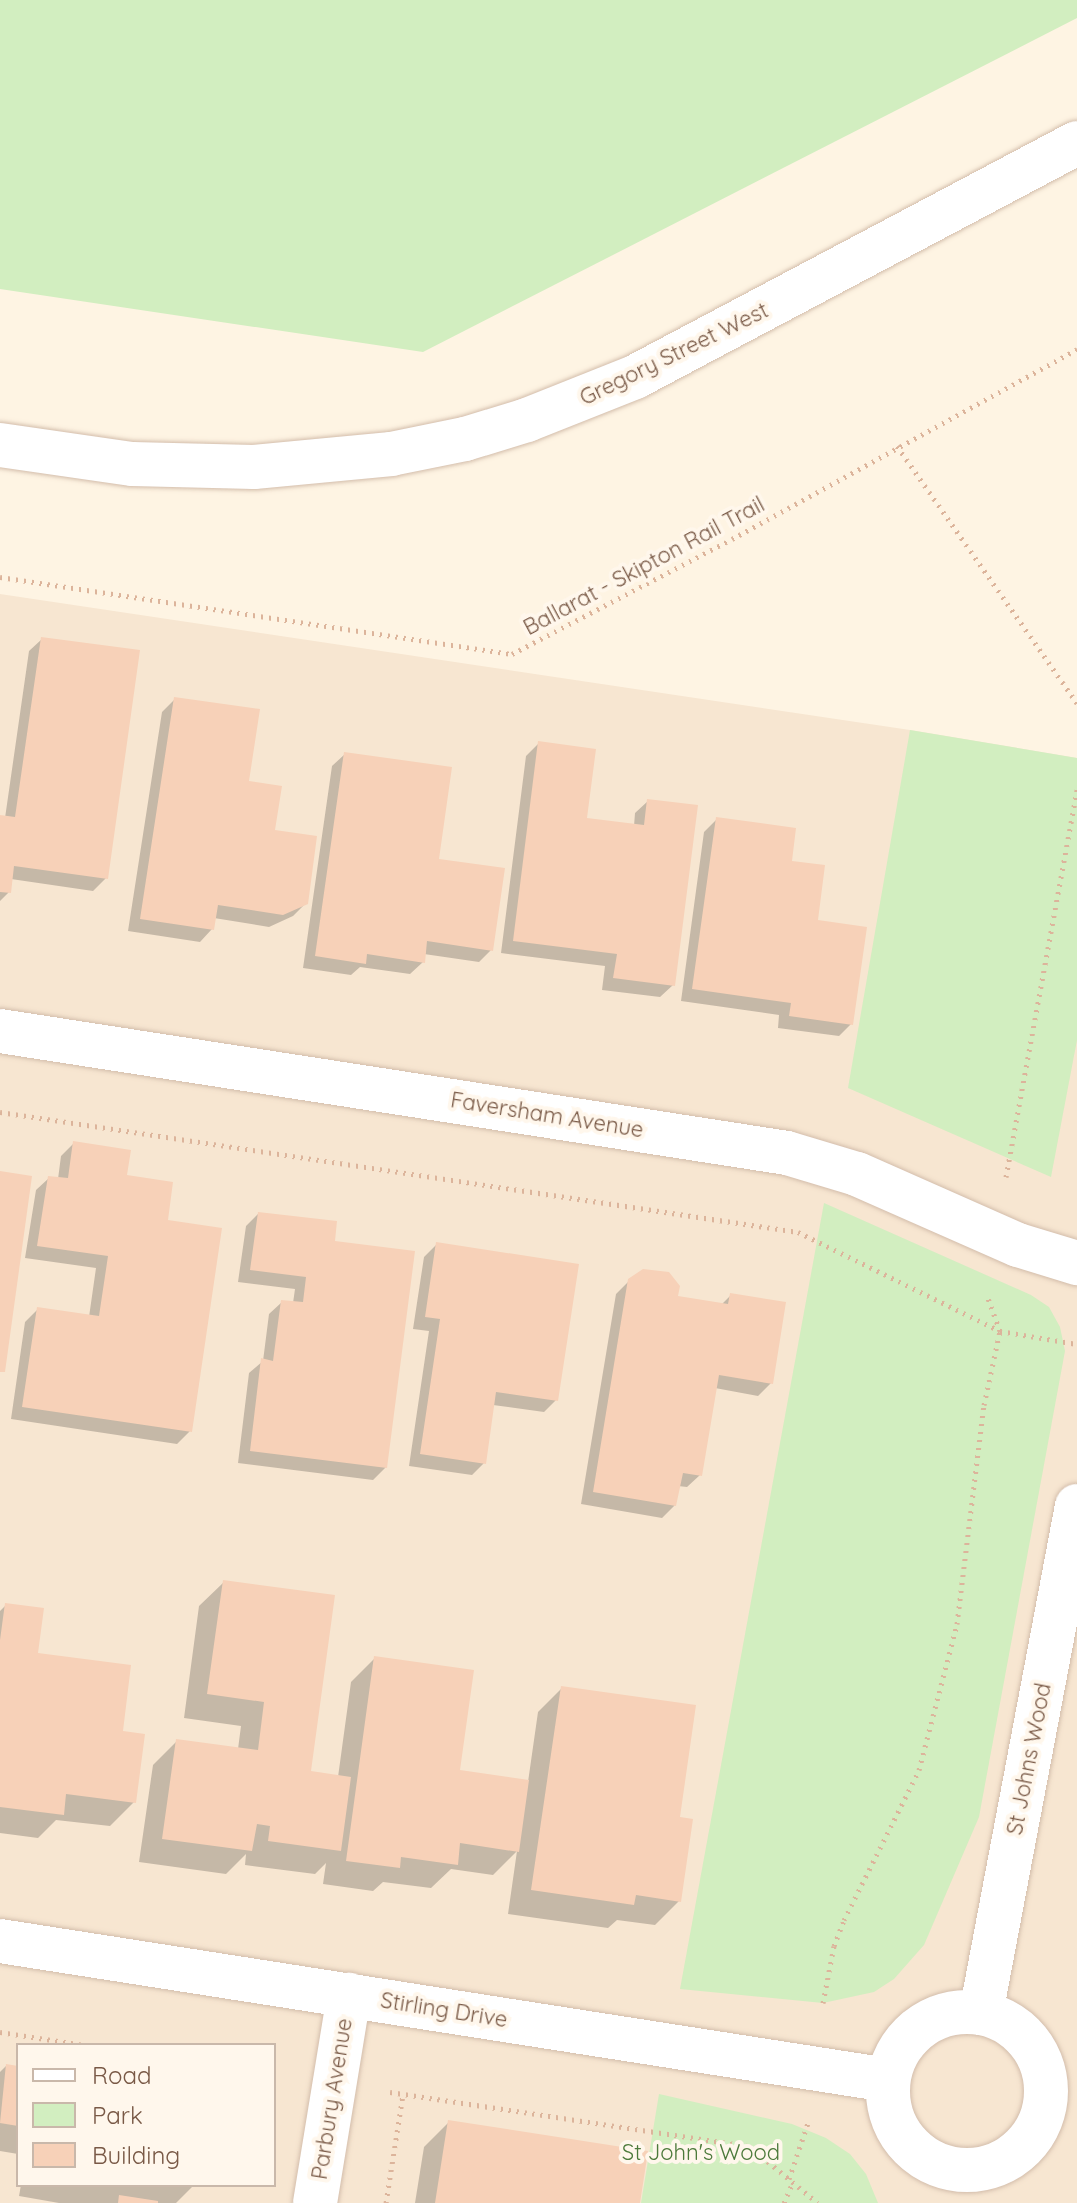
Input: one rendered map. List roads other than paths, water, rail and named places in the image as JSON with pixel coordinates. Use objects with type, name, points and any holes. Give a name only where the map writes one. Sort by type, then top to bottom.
[{"type":"street","name":"Gregory Street West","points":[[0,445],[132,464],[254,467],[391,454],[465,439],[541,415],[635,377],[1077,143]]},
{"type":"street","name":"Faversham Avenue","points":[[0,1031],[773,1150],[857,1174],[995,1236],[1077,1263]]},
{"type":"street","name":"St Johns Wood","points":[[981,2013],[1077,1506]]},
{"type":"street","name":"Stirling Drive","points":[[0,1941],[888,2080]]},
{"type":"street","name":"Parbury Avenue","points":[[315,2203],[349,1995]]},
{"type":"street","points":[[955,2012],[981,2013],[1004,2020],[1023,2033],[1037,2053],[1044,2074],[1062,2100],[1006,2161],[982,2169],[954,2187],[933,2163],[912,2149],[896,2129],[888,2105],[888,2080],[895,2056],[910,2034],[931,2020],[955,2012]]},
{"type":"park label","name":"St John's Wood","points":[[701,2153]]}]
